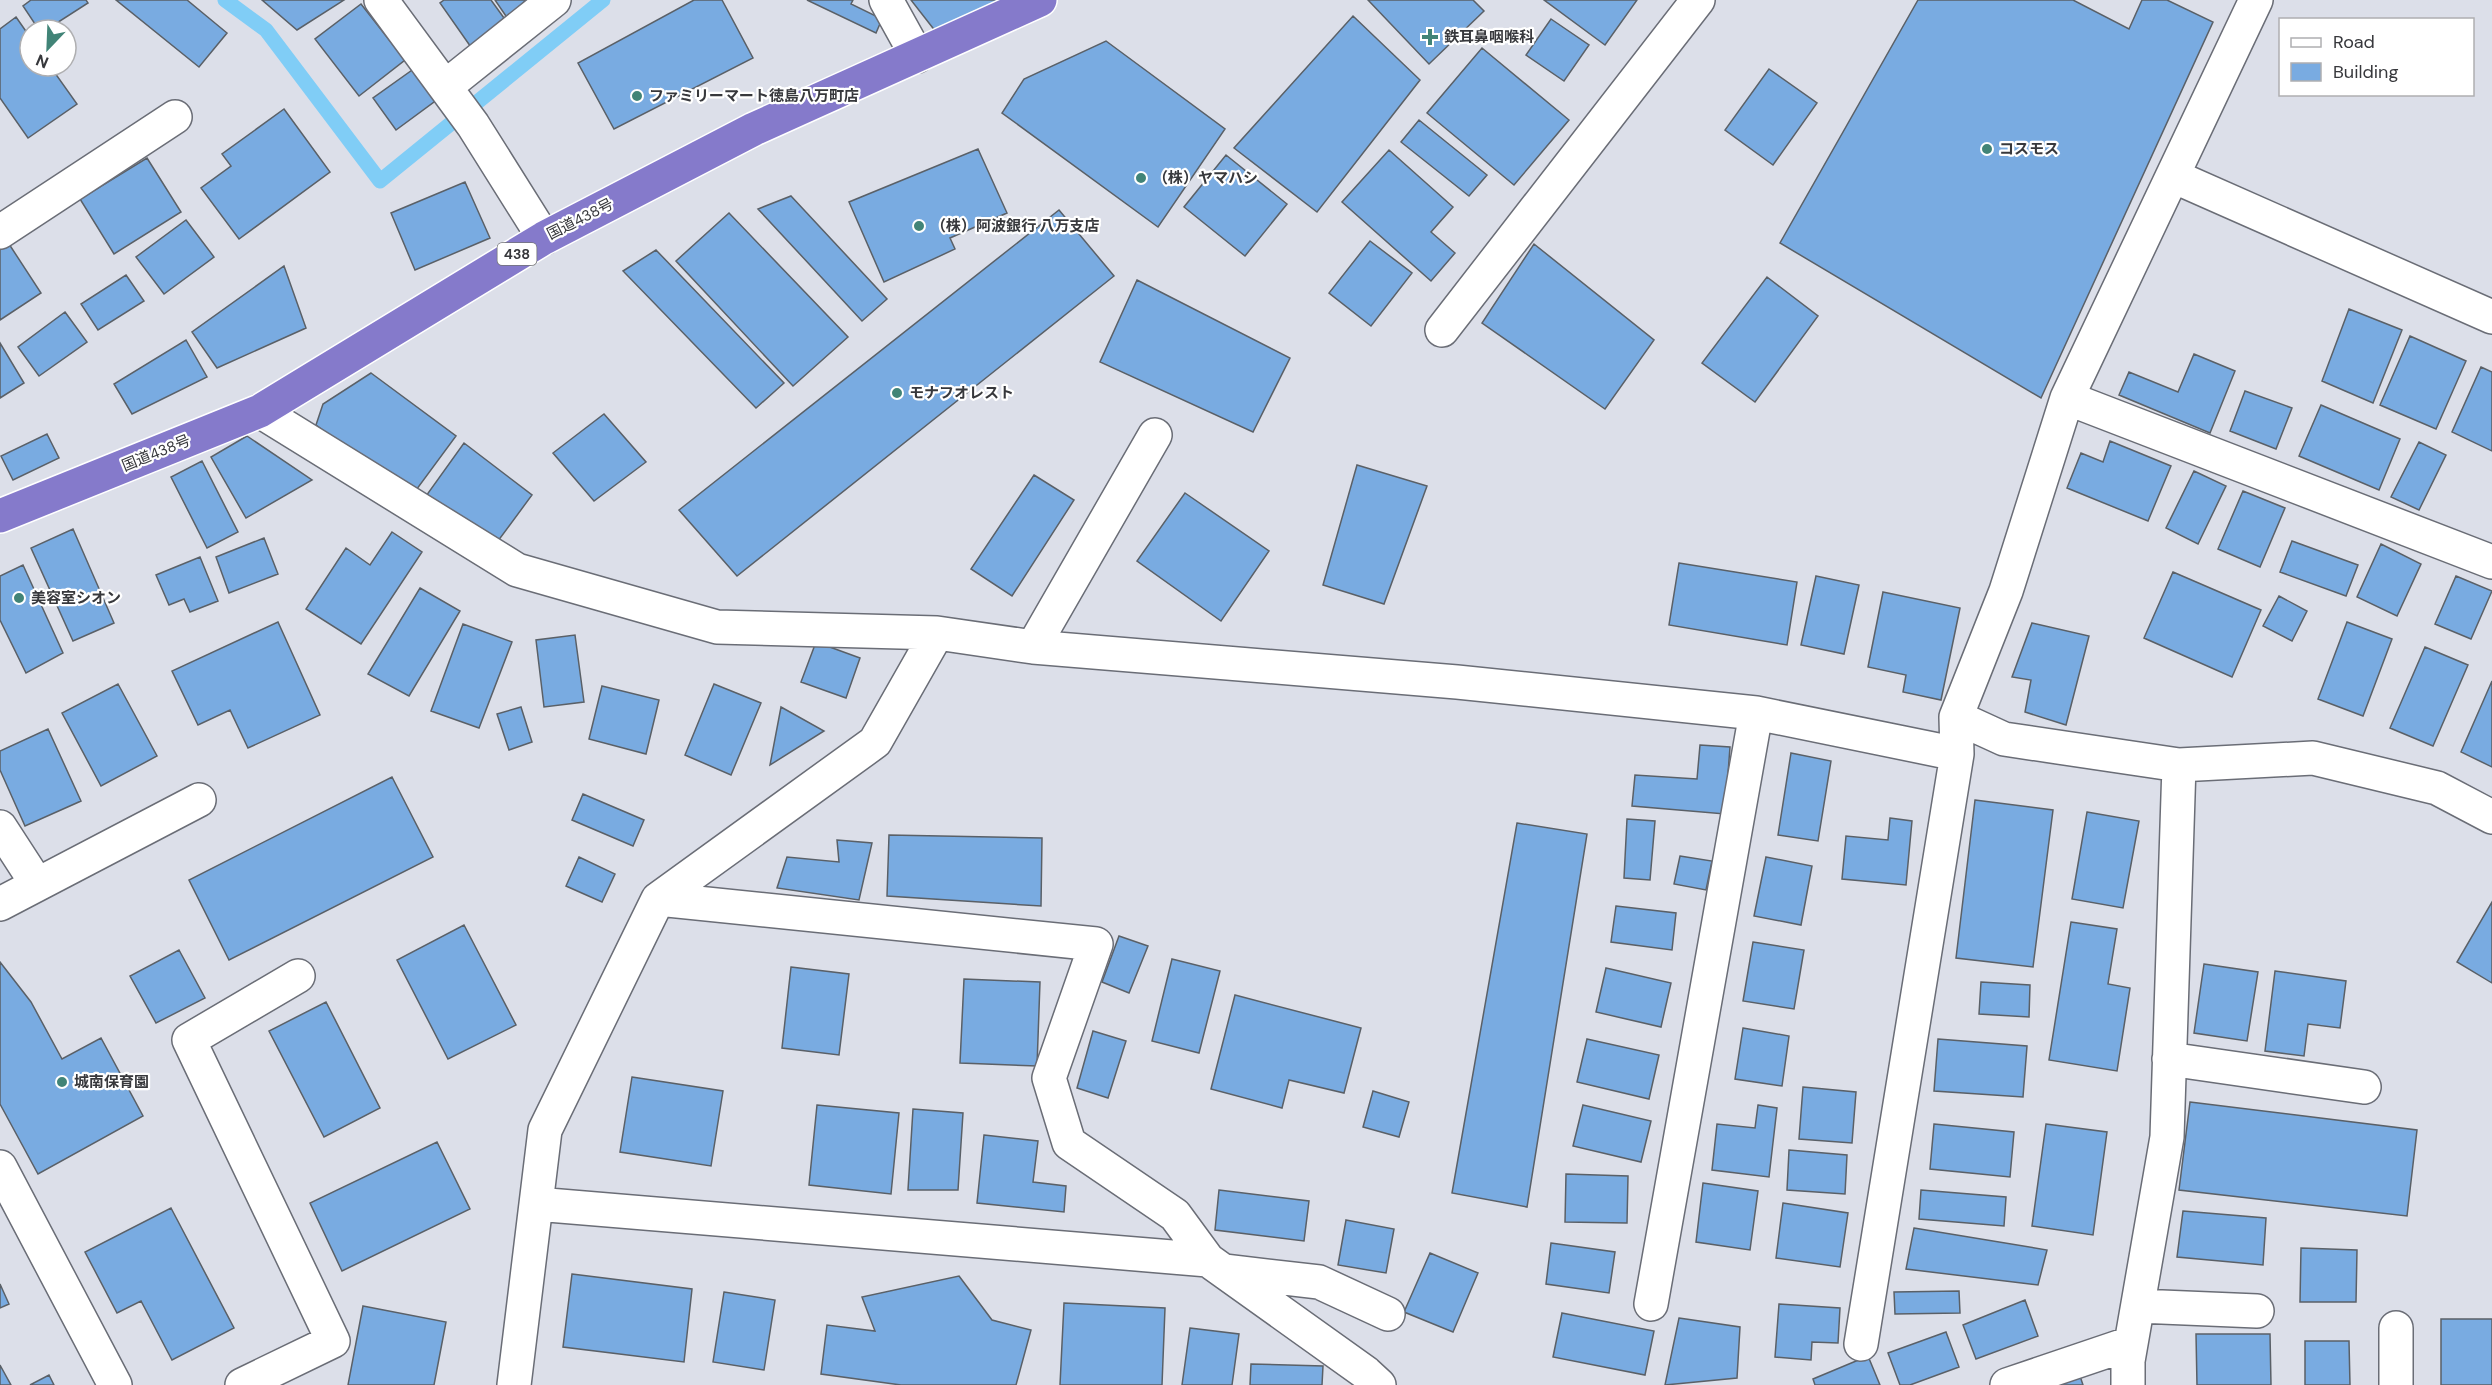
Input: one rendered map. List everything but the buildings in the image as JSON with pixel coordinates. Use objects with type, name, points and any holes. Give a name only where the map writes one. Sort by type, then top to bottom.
[{"type":"highway","name":"国道438号","points":[[4,506],[260,411],[544,238],[754,129],[1040,0]]},
{"type":"street","points":[[381,0],[473,124],[544,238]]},
{"type":"street","points":[[445,87],[554,0]]},
{"type":"street","points":[[886,0],[917,56]]},
{"type":"street","points":[[1442,330],[1698,0]]},
{"type":"street","points":[[1861,1344],[1957,754],[1956,717],[2006,591],[2067,398],[2256,0]]},
{"type":"street","points":[[0,232],[175,117]]},
{"type":"street","points":[[2173,176],[2492,317]]},
{"type":"street","points":[[2067,398],[2492,562]]},
{"type":"street","points":[[260,411],[517,570],[717,627],[937,633],[1033,647],[1457,682],[1756,713],[1957,754]]},
{"type":"street","points":[[1033,647],[1155,435]]},
{"type":"street","points":[[514,1385],[545,1130],[658,899],[875,742],[937,633]]},
{"type":"street","points":[[1651,1304],[1756,713]]},
{"type":"street","points":[[1956,717],[2004,740],[2179,765],[2313,758],[2437,788],[2492,817]]},
{"type":"street","points":[[2128,1385],[2128,1361],[2167,1137],[2179,765]]},
{"type":"street","points":[[0,904],[199,800]]},
{"type":"street","points":[[0,827],[37,884]]},
{"type":"street","points":[[658,899],[1096,944],[1049,1078],[1069,1143],[1175,1215],[1215,1265],[1366,1373],[1379,1385]]},
{"type":"street","points":[[242,1385],[333,1341],[189,1040],[298,976]]},
{"type":"street","points":[[2169,1059],[2364,1087]]},
{"type":"street","points":[[0,1167],[116,1385]]},
{"type":"street","points":[[536,1204],[1215,1265],[1319,1282],[1388,1314]]},
{"type":"street","points":[[2138,1306],[2257,1311]]},
{"type":"street","points":[[2396,1328],[2396,1385]]},
{"type":"street","points":[[2007,1385],[2131,1343]]},
{"type":"waterway","points":[[225,0],[266,30],[380,181],[603,0]]},
{"type":"place","name":"鉄耳鼻咽喉科","points":[[1430,37]]},
{"type":"place","name":"ファミリーマート徳島八万町店","points":[[637,96]]},
{"type":"place","name":"コスモス","points":[[1987,149]]},
{"type":"place","name":"（株）ヤマハシ","points":[[1141,178]]},
{"type":"place","name":"（株）阿波銀行 八万支店","points":[[919,226]]},
{"type":"place","name":"モナフオレスト","points":[[897,393]]},
{"type":"place","name":"美容室シオン","points":[[19,598]]},
{"type":"place","name":"城南保育園","points":[[62,1082]]}]
